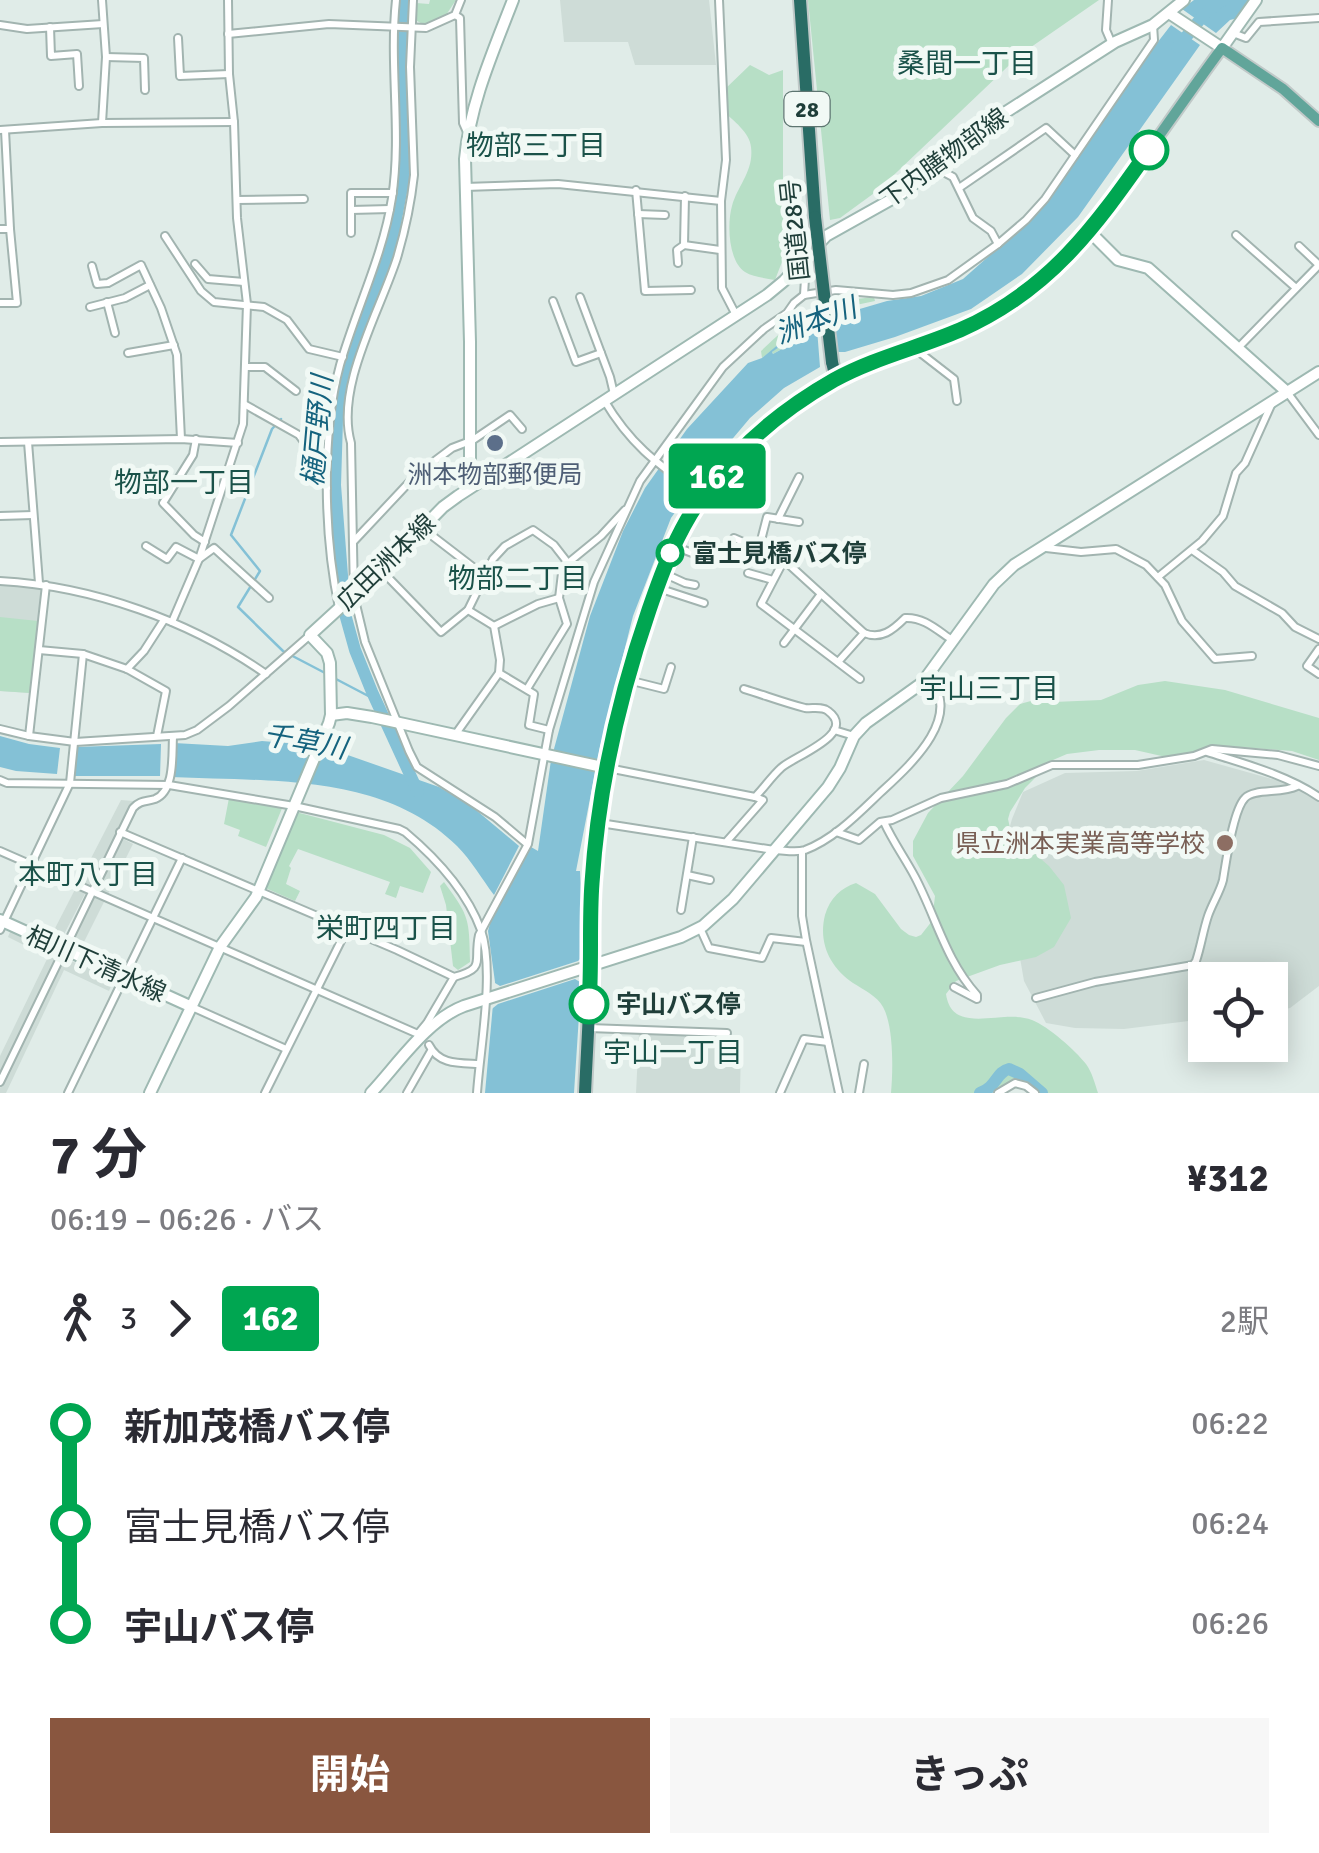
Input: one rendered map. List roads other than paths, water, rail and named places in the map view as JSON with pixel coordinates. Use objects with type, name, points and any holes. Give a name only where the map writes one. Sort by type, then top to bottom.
[{"type":"highway","name":"国道28号","points":[[800,0],[815,217],[836,379]]},
{"type":"highway","points":[[585,1093],[592,882],[598,822],[628,680],[656,587],[673,546],[702,496],[728,464],[756,434],[836,379]]},
{"type":"main road","points":[[476,483],[470,468],[467,132],[479,88],[513,0]]},
{"type":"main road","name":"下内膳物部線","points":[[476,483],[767,296],[826,236],[901,194],[992,121],[1112,44],[1171,14],[1184,0]]},
{"type":"main road","points":[[836,379],[1002,309],[1052,271],[1089,230],[1217,45],[1236,28],[1256,0]]},
{"type":"main road","points":[[1171,14],[1283,89],[1319,121]]},
{"type":"main road","points":[[1089,230],[1118,260],[1148,268],[1288,392]]},
{"type":"main road","points":[[371,1093],[430,1028],[458,1008],[700,928],[734,899],[835,777],[854,736],[872,718],[918,687],[994,584],[1014,565],[1319,372]]},
{"type":"main road","name":"広田洲本線","points":[[310,635],[443,507],[476,483]]},
{"type":"main road","points":[[150,1093],[220,947],[259,891],[331,716],[327,652],[310,635]]},
{"type":"main road","points":[[331,716],[347,713],[372,717],[607,768]]},
{"type":"main road","name":"相川下清水線","points":[[1,924],[192,1007]]},
{"type":"street","points":[[102,0],[106,56],[102,123]]},
{"type":"street","points":[[127,669],[168,621],[199,558],[243,424],[248,304],[237,200],[228,0]]},
{"type":"street","points":[[339,608],[332,575],[328,491],[331,400],[384,240],[393,193],[396,0]]},
{"type":"street","points":[[413,0],[412,195],[396,261],[360,354],[346,427],[351,442],[354,596],[365,642],[417,766],[495,817],[528,844]]},
{"type":"street","points":[[228,34],[329,24],[426,28],[454,15],[461,0]]},
{"type":"street","points":[[719,0],[726,160],[721,201],[722,288],[736,315]]},
{"type":"street","points":[[1108,0],[1106,30],[1112,44]]},
{"type":"street","points":[[454,15],[460,18],[463,123],[467,132]]},
{"type":"street","points":[[1236,28],[1246,38],[1259,22],[1319,18]]},
{"type":"street","points":[[0,25],[27,28],[104,24]]},
{"type":"street","points":[[120,832],[454,977],[471,972],[476,967],[477,940],[528,844],[548,730],[594,582],[640,481],[723,367],[804,295],[836,290],[911,293],[948,280],[1026,220],[1154,40],[1153,25]]},
{"type":"street","points":[[50,27],[51,56],[77,54],[78,86]]},
{"type":"street","points":[[178,38],[180,76],[230,74]]},
{"type":"street","points":[[106,56],[144,58],[145,90]]},
{"type":"street","points":[[0,304],[18,303],[2,130],[102,123],[234,122]]},
{"type":"street","points":[[960,188],[1046,128],[1075,154]]},
{"type":"street","points":[[934,168],[953,177],[973,218],[991,231],[998,244]]},
{"type":"street","points":[[465,186],[558,184],[721,201]]},
{"type":"street","points":[[636,190],[645,291],[691,290]]},
{"type":"street","points":[[351,232],[351,192],[393,193]]},
{"type":"street","points":[[684,245],[685,196]]},
{"type":"street","points":[[237,200],[304,199]]},
{"type":"street","points":[[351,210],[390,209]]},
{"type":"street","points":[[638,214],[665,215]]},
{"type":"street","points":[[0,229],[10,229]]},
{"type":"street","points":[[1236,235],[1296,288]]},
{"type":"street","points":[[165,236],[202,291],[214,302],[264,306],[286,320],[309,349],[357,369]]},
{"type":"street","points":[[678,263],[677,250],[684,245],[720,250]]},
{"type":"street","points":[[1238,348],[1319,265],[1299,246]]},
{"type":"street","points":[[804,295],[806,256]]},
{"type":"street","points":[[195,264],[208,279],[244,282]]},
{"type":"street","points":[[92,266],[97,284],[108,283],[141,265],[177,355],[181,439]]},
{"type":"street","points":[[90,307],[125,298],[150,285]]},
{"type":"street","points":[[580,296],[610,377],[609,397],[620,427],[656,463],[702,496]]},
{"type":"street","points":[[553,301],[576,362],[601,353]]},
{"type":"street","points":[[107,302],[115,333]]},
{"type":"street","points":[[128,353],[174,346]]},
{"type":"street","points":[[914,347],[954,379],[957,401]]},
{"type":"street","points":[[246,367],[265,367],[296,391]]},
{"type":"street","points":[[1288,392],[1319,435]]},
{"type":"street","points":[[1158,576],[1192,550],[1222,516],[1236,473],[1246,463],[1274,400]]},
{"type":"street","points":[[244,404],[299,436],[312,454],[328,491]]},
{"type":"street","points":[[354,541],[416,475],[452,448],[510,415],[522,429]]},
{"type":"street","points":[[196,439],[193,455],[163,503],[205,542]]},
{"type":"street","points":[[0,442],[196,439],[238,443]]},
{"type":"street","points":[[28,442],[42,584],[29,736]]},
{"type":"street","points":[[778,519],[799,477]]},
{"type":"street","points":[[526,689],[567,624],[559,598],[562,573],[630,505]]},
{"type":"street","points":[[0,516],[34,515]]},
{"type":"street","points":[[759,548],[767,517],[799,522]]},
{"type":"street","points":[[422,528],[478,571]]},
{"type":"street","points":[[380,570],[441,632],[468,610],[493,559],[505,546],[533,530],[554,544],[568,563]]},
{"type":"street","points":[[734,538],[784,560],[870,636],[885,634],[905,618],[913,617],[952,640]]},
{"type":"street","points":[[146,546],[167,559],[176,547],[199,558]]},
{"type":"street","points":[[673,546],[705,558]]},
{"type":"street","points":[[1040,547],[1081,552],[1116,549],[1158,576],[1182,622],[1215,659],[1252,656]]},
{"type":"street","points":[[199,558],[214,548],[269,598]]},
{"type":"street","points":[[1192,550],[1223,572],[1235,586],[1282,613],[1295,628],[1319,639]]},
{"type":"street","points":[[784,560],[760,604],[860,680]]},
{"type":"street","points":[[662,572],[695,585]]},
{"type":"street","points":[[748,573],[773,580]]},
{"type":"street","points":[[0,581],[42,584],[168,621],[219,643],[266,674]]},
{"type":"street","points":[[656,587],[704,603]]},
{"type":"street","points":[[784,643],[821,594]]},
{"type":"street","points":[[494,626],[559,598]]},
{"type":"street","points":[[454,736],[500,672],[494,626],[468,610]]},
{"type":"street","points":[[838,662],[864,633]]},
{"type":"street","points":[[0,729],[74,742],[174,737],[197,730],[310,635]]},
{"type":"street","points":[[1319,649],[1307,666],[1319,674]]},
{"type":"street","points":[[39,650],[83,654],[127,669],[166,691],[157,736]]},
{"type":"street","points":[[1,924],[70,783],[83,654]]},
{"type":"street","points":[[628,680],[664,688],[671,667]]},
{"type":"street","points":[[500,672],[534,694],[529,725],[548,730]]},
{"type":"street","points":[[598,822],[802,851],[856,816],[926,747],[941,707],[936,688],[927,676]]},
{"type":"street","points":[[744,689],[806,708],[824,708],[834,721],[834,730],[827,740],[784,765],[756,798]]},
{"type":"street","points":[[834,730],[854,736]]},
{"type":"street","points":[[0,1082],[132,808],[138,802],[158,798],[168,785],[174,737]]},
{"type":"street","points":[[836,832],[859,840],[880,822],[941,798],[1007,784],[1052,764],[1161,763],[1212,748],[1256,752],[1319,766]]},
{"type":"street","points":[[1206,752],[1304,787],[1319,798]]},
{"type":"street","points":[[607,768],[763,800],[726,842]]},
{"type":"street","points":[[0,780],[7,784],[168,785],[294,806],[405,832],[459,890],[482,933],[487,999],[477,1093]]},
{"type":"street","points":[[1036,998],[1095,982],[1193,965],[1222,884],[1225,860],[1245,798],[1252,793],[1286,792],[1297,786]]},
{"type":"street","points":[[884,822],[894,846],[916,878],[944,946],[977,999],[954,987]]},
{"type":"street","points":[[681,910],[693,837]]},
{"type":"street","points":[[0,851],[418,1034],[454,977]]},
{"type":"street","points":[[802,851],[802,916],[839,1093]]},
{"type":"street","points":[[68,1093],[182,858]]},
{"type":"street","points":[[687,874],[710,880]]},
{"type":"street","points":[[700,928],[710,948],[762,958],[771,938],[806,942]]},
{"type":"street","points":[[264,1093],[348,929]]},
{"type":"street","points":[[192,1007],[286,1049]]},
{"type":"street","points":[[588,1028],[727,1033]]},
{"type":"street","points":[[780,1093],[804,1039],[828,1042]]},
{"type":"street","points":[[406,1093],[430,1048],[445,1061],[479,1064]]},
{"type":"street","points":[[858,1093],[864,1064]]},
{"type":"street","points":[[862,1076],[873,1078]]},
{"type":"street","points":[[998,1093],[1016,1083],[1035,1093]]},
{"type":"water","points":[[1194,0],[1249,0],[1238,18],[1216,33],[1182,9]]},
{"type":"water","points":[[1171,25],[1200,45],[1078,217],[1022,274],[971,309],[895,337],[833,352],[829,318],[887,301],[921,296],[963,279],[1033,217]]},
{"type":"water","points":[[817,329],[820,367],[784,388],[750,418],[702,475],[671,518],[633,616],[600,747],[576,871],[580,871],[583,953],[574,1093],[485,1093],[495,982],[488,931],[531,847],[538,851],[551,760],[590,616],[623,531],[645,488],[687,429],[748,363],[762,358],[780,343],[773,354],[798,340],[794,337]]},
{"type":"water","points":[[0,736],[60,748],[57,774],[0,767]]},
{"type":"water","points":[[262,741],[322,746],[439,787],[470,805],[519,846],[494,895],[457,846],[427,822],[394,805],[322,786],[171,777],[174,743],[228,746]]},
{"type":"water","points":[[161,744],[160,776],[72,776],[76,747]]},
{"type":"waterway","name":"樋戸野川","points":[[406,0],[401,41],[403,182],[390,251],[344,378],[337,420],[335,485],[345,614],[372,692],[418,792]]},
{"type":"waterway","name":"洲本川","points":[[1177,47],[1204,15],[1224,0]]},
{"type":"waterway","points":[[281,419],[272,429],[231,535],[260,571],[238,607],[283,651],[327,674]]},
{"type":"waterway","points":[[334,678],[376,700]]},
{"type":"waterway","points":[[980,1093],[1009,1069],[1042,1093]]},
{"type":"place","name":"洲本物部郵便局","points":[[495,443]]},
{"type":"place","name":"富士見橋バス停","points":[[670,553]]},
{"type":"place","name":"県立洲本実業高等学校","points":[[1225,843]]},
{"type":"place","name":"宇山バス停","points":[[589,1004]]},
{"type":"district","name":"桑間一丁目","points":[[967,64]]},
{"type":"district","name":"物部三丁目","points":[[536,146]]},
{"type":"district","name":"物部一丁目","points":[[184,483]]},
{"type":"district","name":"物部二丁目","points":[[518,579]]},
{"type":"district","name":"宇山三丁目","points":[[989,689]]},
{"type":"district","name":"本町八丁目","points":[[88,875]]},
{"type":"district","name":"栄町四丁目","points":[[386,929]]},
{"type":"district","name":"宇山一丁目","points":[[673,1053]]},
{"type":"water label","name":"千草川","points":[[305,742]]}]
